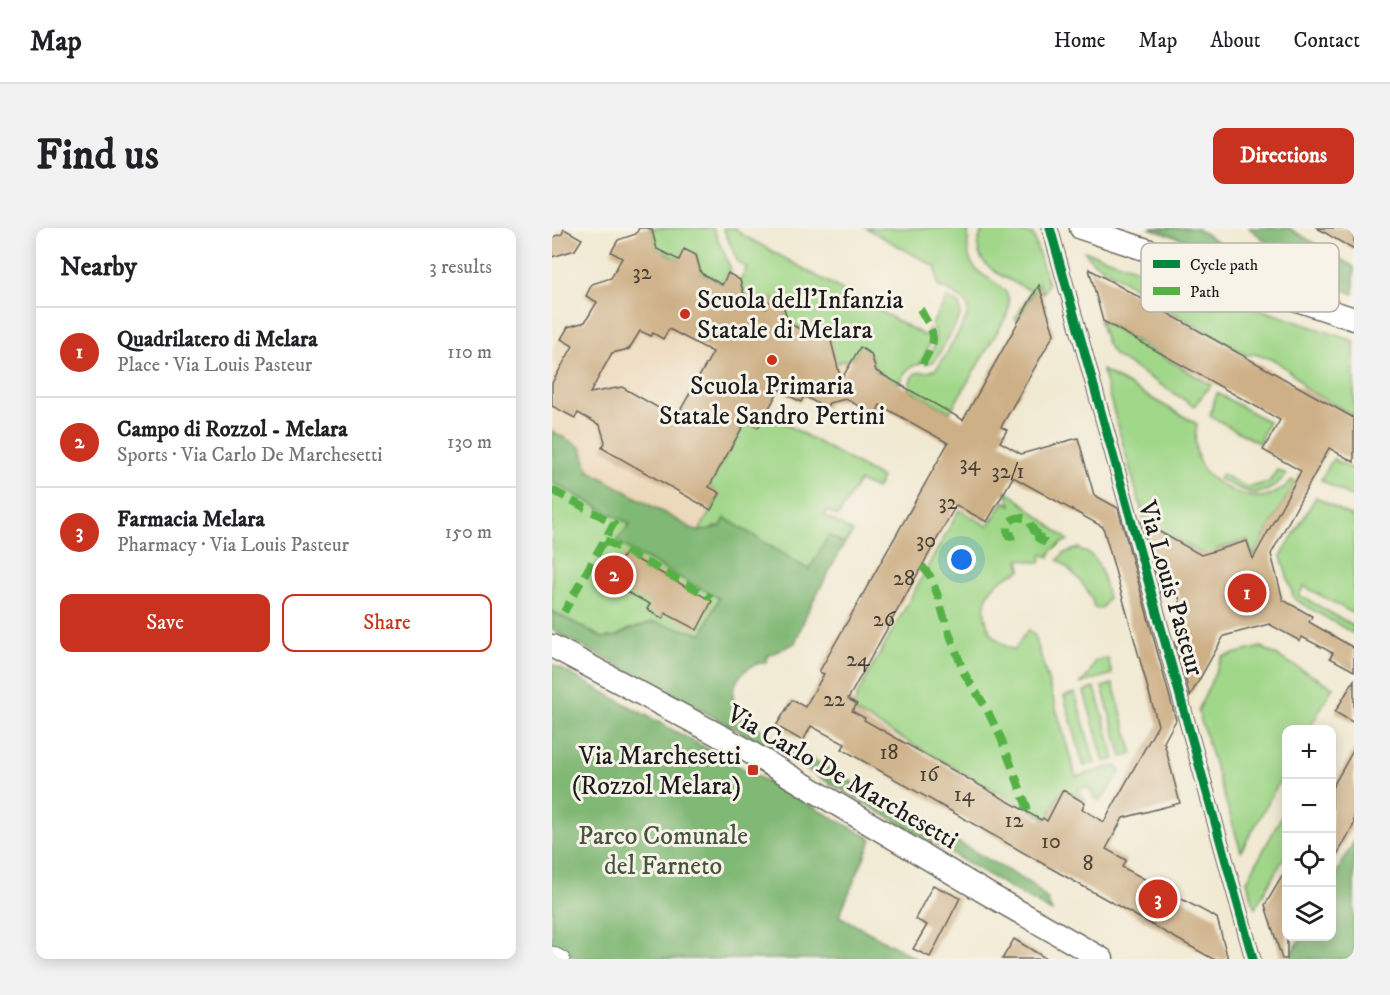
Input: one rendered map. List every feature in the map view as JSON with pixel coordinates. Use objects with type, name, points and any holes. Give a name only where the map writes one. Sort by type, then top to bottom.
[{"type":"main road","points":[[1081,228],[1141,248]]},
{"type":"main road","points":[[1333,312],[1354,319]]},
{"type":"main road","name":"Via Carlo De Marchesetti","points":[[552,646],[741,747],[1102,959]]},
{"type":"street","name":"Via Louis Pasteur","points":[[1050,228],[1253,959]]},
{"type":"street","points":[[552,954],[562,959]]},
{"type":"shaded area","points":[[639,228],[648,228],[684,249],[722,284],[728,273],[740,280],[745,298],[766,309],[772,298],[783,304],[809,334],[816,323],[871,354],[876,371],[880,405],[875,415],[846,399],[829,403],[826,408],[804,396],[801,402],[778,390],[758,428],[746,422],[710,487],[720,493],[698,533],[588,470],[582,448],[552,431],[552,377],[558,368],[552,363],[552,350],[567,326],[584,321],[595,303],[583,296],[591,282],[609,277],[621,258],[611,252],[618,240],[636,234]]},
{"type":"green space","points":[[648,228],[713,228],[730,267],[731,275],[728,274],[722,285],[701,273],[696,255],[679,260],[657,249],[652,230]]},
{"type":"green space","points":[[723,228],[735,228],[741,234],[925,336],[929,329],[930,343],[920,364],[909,369],[898,384],[876,371],[871,354],[860,348],[853,358],[836,363],[827,329],[816,323],[810,334],[788,323],[783,304],[773,298],[766,309],[745,298],[740,280],[747,268],[738,262]]},
{"type":"green space","points":[[866,228],[968,228],[968,249],[971,262],[983,275],[1004,290],[1008,297],[1006,317],[950,412],[908,389],[916,373],[935,369],[940,363],[965,321],[968,307],[959,297],[938,286],[936,267]]},
{"type":"green space","points":[[984,228],[1007,228],[1033,235],[1048,284],[1043,294],[1039,283],[1018,320],[1015,319],[1031,291],[999,274],[983,260],[979,251],[979,240]]},
{"type":"green space","points":[[1149,228],[1196,228],[1220,243],[1195,243]]},
{"type":"green space","points":[[1249,228],[1289,228],[1314,243],[1268,243]]},
{"type":"green space","points":[[1084,251],[1141,270],[1141,291],[1092,261]]},
{"type":"green space","points":[[1339,258],[1354,267],[1354,294],[1339,288]]},
{"type":"green space","points":[[947,298],[958,304],[960,316],[938,356],[933,362],[925,364],[936,340],[932,324]]},
{"type":"green space","points":[[1172,312],[1268,312],[1354,341],[1354,416],[1304,388],[1299,380],[1274,360],[1254,354],[1247,355]]},
{"type":"green space","points":[[1099,319],[1211,385],[1194,406],[1114,355],[1106,342]]},
{"type":"green space","points":[[1102,370],[1197,424],[1195,445],[1197,455],[1203,469],[1221,485],[1243,495],[1260,497],[1277,492],[1292,480],[1295,482],[1253,556],[1247,540],[1217,549],[1222,565],[1145,522]]},
{"type":"green space","points":[[1217,393],[1269,422],[1258,443],[1210,416]]},
{"type":"green space","points":[[766,413],[882,478],[876,489],[859,481],[838,516],[827,511],[825,516],[853,532],[844,544],[829,535],[809,570],[725,519],[721,526],[698,533],[720,494],[709,487],[746,421],[758,427]]},
{"type":"green space","points":[[552,431],[582,448],[588,470],[698,532],[721,526],[725,518],[809,570],[829,535],[844,544],[807,613],[795,643],[767,656],[766,662],[750,668],[738,678],[733,693],[737,710],[751,724],[1033,885],[1047,899],[1052,912],[747,735],[552,630],[552,611],[603,638],[617,636],[654,622],[702,634],[719,598],[634,553],[617,540],[630,524],[552,482]]},
{"type":"green space","points":[[1333,459],[1354,470],[1354,498],[1321,480]]},
{"type":"green space","points":[[1277,470],[1286,474],[1270,489],[1262,492],[1246,491],[1219,479],[1222,474],[1246,487],[1255,486],[1269,482]]},
{"type":"green space","points":[[552,482],[630,524],[634,553],[719,598],[702,635],[654,622],[617,636],[603,638],[552,611]]},
{"type":"green space","points":[[1005,489],[1068,540],[1054,548],[1049,557],[1042,554],[1040,563],[1019,559],[1021,570],[998,582],[988,594],[985,609],[987,625],[995,638],[1014,650],[1028,630],[1035,636],[1076,777],[1110,767],[1118,767],[1120,772],[1101,800],[1096,799],[1088,787],[1078,789],[1085,800],[1063,789],[1050,812],[1052,815],[1049,821],[854,711],[857,695],[959,510],[988,526],[1004,501],[1011,505]]},
{"type":"green space","points":[[1316,497],[1354,518],[1354,614],[1304,586],[1299,595],[1354,626],[1354,634],[1294,599],[1281,556]]},
{"type":"green space","points":[[1079,548],[1093,557],[1100,569],[1108,598],[1102,608],[1095,608],[1081,582],[1058,560],[1064,553]]},
{"type":"green space","points":[[1261,647],[1333,687],[1311,725],[1282,725],[1282,777],[1241,851],[1198,711],[1222,657]]},
{"type":"green space","points":[[1108,658],[1112,674],[1080,684],[1089,674],[1095,661]]},
{"type":"green space","name":"Parco Comunale del Farneto","points":[[552,664],[872,839],[839,916],[917,959],[578,959],[552,946]]},
{"type":"green space","points":[[1113,684],[1133,754],[1122,757],[1102,687]]},
{"type":"green space","points":[[1095,688],[1115,759],[1104,762],[1084,691]]},
{"type":"green space","points":[[1075,693],[1095,763],[1084,766],[1064,696]]},
{"type":"green space","points":[[1282,815],[1282,861],[1255,908],[1247,881]]},
{"type":"green space","points":[[1354,841],[1354,959],[1289,959],[1299,941],[1336,941],[1336,875]]},
{"type":"building","points":[[639,228],[652,230],[657,249],[679,260],[684,249],[696,255],[701,273],[722,285],[728,273],[740,280],[745,298],[766,309],[772,298],[783,304],[788,323],[810,334],[816,323],[828,329],[841,380],[860,347],[871,354],[876,371],[963,420],[1039,285],[1054,334],[1001,427],[1007,430],[1000,442],[1021,454],[1078,438],[1094,495],[1118,508],[1176,720],[1164,742],[1180,803],[1123,818],[1106,849],[1126,860],[1122,867],[1217,918],[1228,959],[1213,959],[842,749],[845,744],[811,726],[803,741],[776,726],[792,700],[805,707],[824,674],[819,672],[948,443],[880,405],[875,415],[846,399],[829,403],[826,408],[804,396],[801,402],[779,390],[758,428],[746,421],[709,487],[720,493],[711,510],[602,448],[605,442],[600,425],[578,413],[575,418],[552,406],[552,383],[573,346],[561,339],[568,327],[585,322],[597,302],[586,296],[592,284],[611,278],[622,258],[611,252],[618,240],[636,234]],"holes":[[[669,329],[713,352],[676,418],[622,387],[590,393],[612,353],[629,349],[640,331],[651,336],[653,333],[663,339]],[[1013,477],[1103,527],[1158,725],[1104,822],[1082,809],[1085,803],[1063,790],[1047,821],[1043,818],[1041,820],[864,720],[865,718],[852,711],[857,704],[848,699],[956,505],[987,522]]]},
{"type":"building","points":[[1317,228],[1354,228],[1354,250]]},
{"type":"building","points":[[564,229],[582,239],[575,250],[552,257],[552,237],[562,234]]},
{"type":"building","points":[[1089,269],[1141,298],[1141,312],[1165,312],[1354,418],[1354,462],[1329,448],[1271,554],[1283,600],[1312,616],[1309,622],[1354,648],[1354,671],[1330,658],[1333,653],[1302,637],[1300,641],[1269,624],[1224,636],[1190,696],[1175,642],[1189,638],[1177,589],[1161,593],[1142,522],[1201,555],[1247,541],[1253,559],[1301,471],[1263,450],[1280,420],[1103,321]]},
{"type":"building","points":[[625,553],[712,601],[697,630],[665,613],[663,619],[647,609],[650,604],[609,583]]},
{"type":"building","points":[[1354,680],[1354,723],[1335,712]]},
{"type":"building","points":[[1354,749],[1354,824],[1336,857],[1336,833],[1336,781]]},
{"type":"building","points":[[1282,876],[1282,941],[1287,941],[1287,959],[1282,959],[1265,905]]},
{"type":"building","points":[[933,885],[960,898],[930,957],[913,949],[927,925],[915,919]]},
{"type":"building","points":[[1014,939],[1047,959],[1002,959]]},
{"type":"marked path","points":[[920,309],[933,338],[930,350],[920,368]]},
{"type":"marked path","points":[[552,490],[614,523],[564,612]]},
{"type":"marked path","points":[[1015,535],[1009,536],[1007,524],[1019,517],[1028,519],[1034,531],[1040,535]]},
{"type":"marked path","points":[[1041,533],[1038,538],[1053,548]]},
{"type":"marked path","points":[[605,540],[712,598]]},
{"type":"marked path","points":[[922,566],[930,576],[938,596],[964,673],[985,706],[1001,738],[1027,807],[1024,811]]},
{"type":"cycle path","points":[[1050,228],[1253,959]]},
{"type":"place","name":"Scuola dell'Infanzia Statale di Melara","points":[[685,314]]},
{"type":"place","name":"Scuola Primaria Statale Sandro Pertini","points":[[772,360]]},
{"type":"place","name":"Campo di Rozzol - Melara","points":[[614,575]]},
{"type":"place","name":"Quadrilatero di Melara","points":[[1247,593]]},
{"type":"place","name":"Via Marchesetti (Rozzol Melara)","points":[[753,770]]},
{"type":"place","name":"Farmacia Melara","points":[[1158,899]]}]
